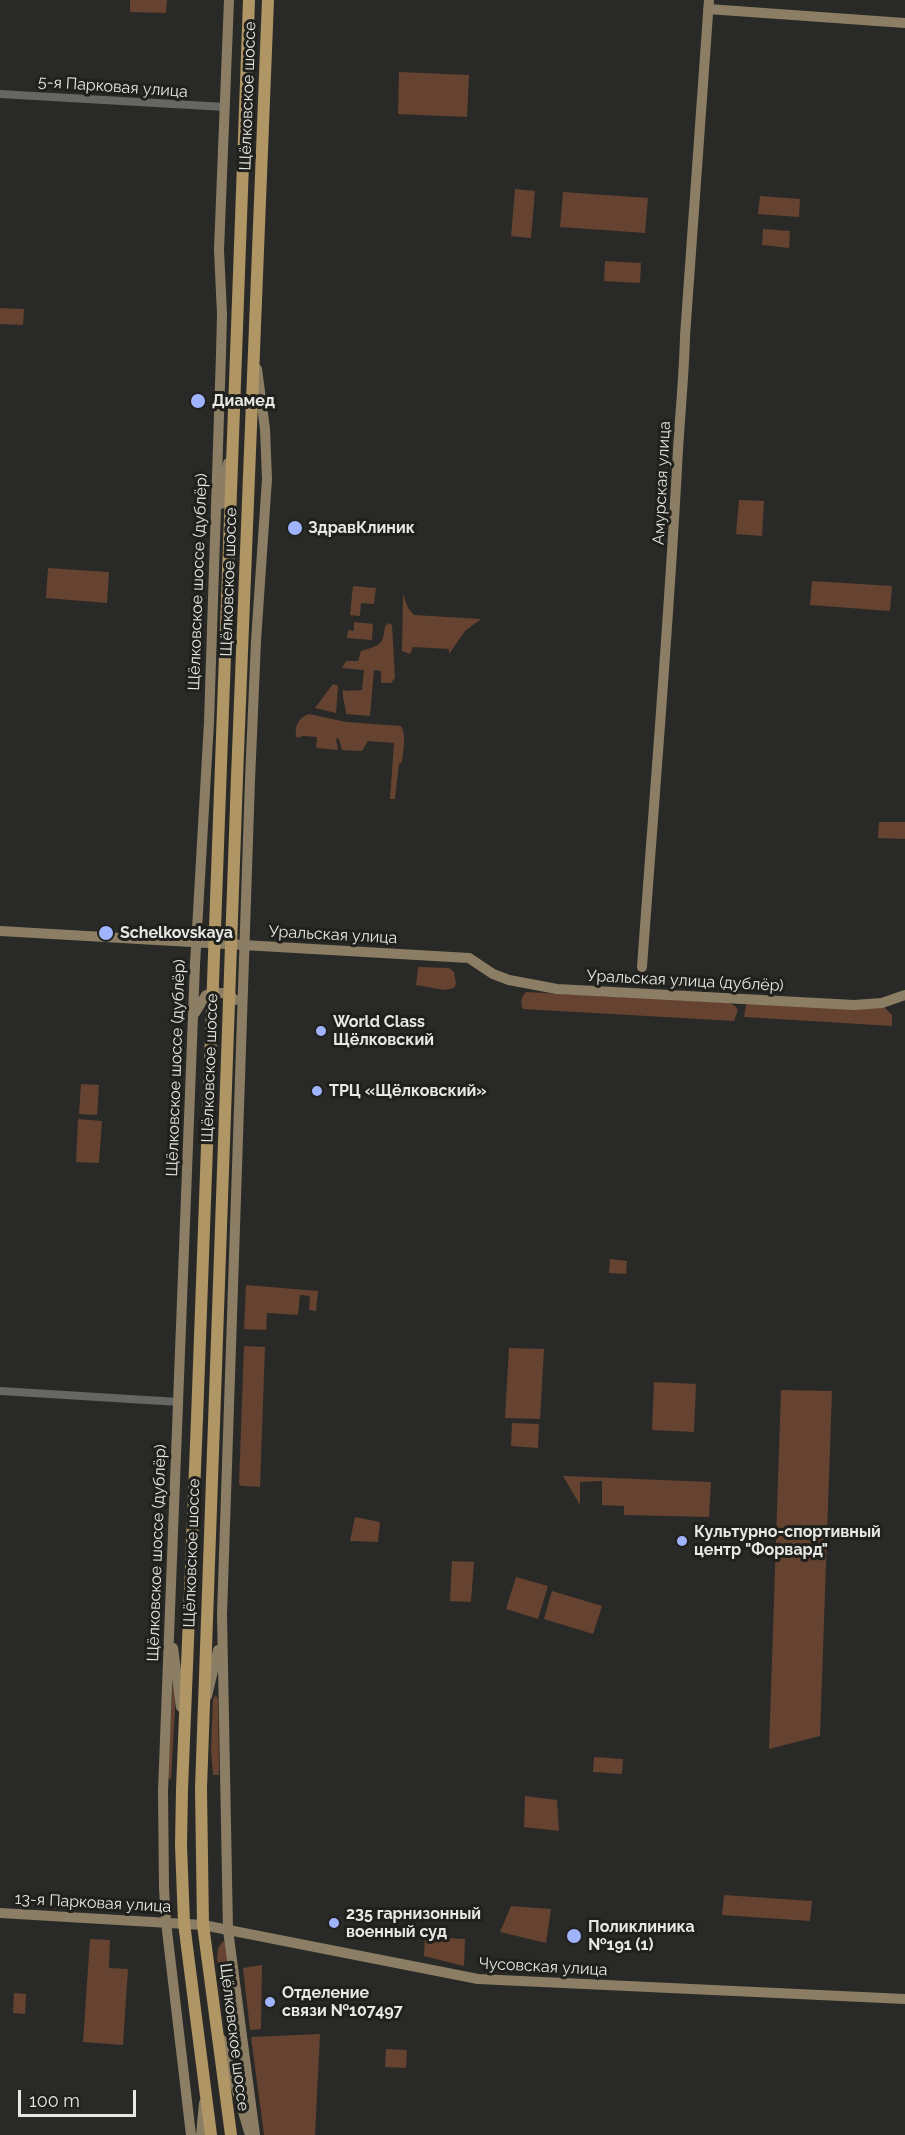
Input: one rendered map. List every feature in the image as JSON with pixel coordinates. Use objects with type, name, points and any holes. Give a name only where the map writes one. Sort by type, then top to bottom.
[{"type":"main road","name":"Щёлковское шоссе","points":[[211,2135],[184,1923],[181,1845],[249,0]]},
{"type":"main road","name":"Щёлковское шоссе","points":[[231,2135],[203,1926],[202,1732],[268,0]]},
{"type":"street","name":"Щёлковское шоссе (дублёр)","points":[[191,2135],[166,1922],[163,1791],[196,942],[204,823],[221,354],[219,250],[229,0]]},
{"type":"street","points":[[709,4],[905,23]]},
{"type":"street","name":"Амурская улица","points":[[642,968],[673,562],[676,470],[684,388],[686,321],[709,4]]},
{"type":"street","name":"5-я Парковая улица","points":[[0,94],[225,107]]},
{"type":"street","points":[[255,350],[265,429],[267,479],[252,724],[222,1614],[228,1930],[255,2135]]},
{"type":"street","points":[[213,554],[232,435]]},
{"type":"street","name":"Уральская улица","points":[[0,931],[469,958]]},
{"type":"street","name":"Уральская улица (дублёр)","points":[[469,958],[493,974],[509,980],[557,989],[854,1005],[882,1003],[905,995]]},
{"type":"street","points":[[193,1017],[206,995],[215,992],[231,996],[238,1004],[242,1017]]},
{"type":"street","points":[[0,1391],[179,1402]]},
{"type":"street","points":[[202,1732],[207,1696],[217,1659],[222,1614]]},
{"type":"street","points":[[170,1621],[184,1736]]},
{"type":"street","name":"13-я Парковая улица","points":[[0,1913],[184,1923]]},
{"type":"street","name":"Чусовская улица","points":[[184,1923],[478,1979],[905,1999]]},
{"type":"street","points":[[216,2020],[250,2135]]},
{"type":"street","points":[[201,2135],[205,2088]]},
{"type":"shaded area","points":[[130,0],[167,0],[166,13],[130,12]]},
{"type":"shaded area","points":[[399,72],[469,75],[467,117],[398,114]]},
{"type":"shaded area","points":[[515,189],[535,191],[531,238],[511,236]]},
{"type":"shaded area","points":[[563,192],[648,198],[645,233],[560,227]]},
{"type":"shaded area","points":[[760,196],[800,199],[799,217],[758,214]]},
{"type":"shaded area","points":[[763,229],[790,231],[789,248],[762,245]]},
{"type":"shaded area","points":[[605,261],[641,263],[640,283],[604,281]]},
{"type":"shaded area","points":[[0,308],[24,309],[23,325],[0,324]]},
{"type":"shaded area","points":[[739,500],[764,501],[762,536],[736,534]]},
{"type":"shaded area","points":[[48,568],[109,572],[107,603],[46,598]]},
{"type":"shaded area","points":[[812,581],[892,586],[890,611],[810,605]]},
{"type":"shaded area","points":[[353,586],[376,588],[374,604],[361,603],[360,616],[350,615]]},
{"type":"shaded area","points":[[403,594],[408,608],[414,615],[481,619],[465,631],[449,654],[449,649],[413,647],[410,654],[402,651]]},
{"type":"shaded area","points":[[354,622],[373,624],[372,640],[347,638],[348,630],[354,631]]},
{"type":"shaded area","points":[[389,623],[392,625],[395,678],[391,683],[381,683],[381,671],[374,670],[370,716],[346,714],[343,689],[346,691],[362,690],[364,670],[342,668],[346,661],[358,661],[361,651],[379,644],[383,638],[385,626]]},
{"type":"shaded area","points":[[333,684],[338,686],[336,713],[315,708]]},
{"type":"shaded area","points":[[309,714],[346,722],[401,726],[404,743],[395,799],[390,799],[394,743],[368,741],[362,751],[342,750],[339,739],[336,738],[338,750],[316,748],[317,737],[297,738],[296,734],[298,723]]},
{"type":"shaded area","points":[[879,822],[905,822],[905,839],[878,838]]},
{"type":"shaded area","points":[[418,967],[449,968],[454,972],[456,984],[454,988],[444,990],[416,985]]},
{"type":"shaded area","points":[[526,992],[730,1003],[738,1010],[734,1021],[523,1009],[522,1000]]},
{"type":"shaded area","points":[[746,1005],[884,1007],[892,1015],[892,1026],[744,1017]]},
{"type":"shaded area","points":[[81,1084],[99,1085],[97,1115],[79,1114]]},
{"type":"shaded area","points":[[78,1119],[102,1121],[99,1163],[76,1162]]},
{"type":"shaded area","points":[[610,1259],[627,1261],[626,1274],[609,1273]]},
{"type":"shaded area","points":[[246,1285],[318,1291],[316,1311],[309,1310],[310,1296],[300,1295],[298,1315],[267,1313],[266,1330],[244,1329]]},
{"type":"shaded area","points":[[244,1346],[265,1347],[260,1487],[239,1484]]},
{"type":"shaded area","points":[[509,1348],[544,1349],[540,1419],[505,1418]]},
{"type":"shaded area","points":[[654,1382],[696,1384],[694,1432],[652,1430]]},
{"type":"shaded area","points":[[781,1390],[832,1391],[820,1736],[769,1749]]},
{"type":"shaded area","points":[[512,1423],[539,1424],[538,1448],[511,1446]]},
{"type":"shaded area","points":[[563,1476],[711,1482],[709,1517],[624,1515],[624,1506],[602,1505],[602,1481],[580,1482],[580,1505]]},
{"type":"shaded area","points":[[355,1517],[380,1522],[378,1542],[350,1541]]},
{"type":"shaded area","points":[[452,1561],[474,1562],[471,1602],[450,1601]]},
{"type":"shaded area","points":[[516,1577],[548,1586],[538,1619],[506,1609]]},
{"type":"shaded area","points":[[552,1591],[602,1606],[593,1634],[544,1619]]},
{"type":"shaded area","points":[[173,1677],[176,1692],[171,1779],[168,1778]]},
{"type":"shaded area","points":[[216,1695],[218,1700],[219,1775],[213,1775],[211,1750],[213,1699]]},
{"type":"shaded area","points":[[594,1757],[623,1759],[622,1774],[593,1772]]},
{"type":"shaded area","points":[[525,1796],[557,1800],[559,1831],[524,1827]]},
{"type":"shaded area","points":[[724,1895],[812,1901],[810,1921],[722,1915]]},
{"type":"shaded area","points":[[511,1906],[551,1909],[546,1943],[500,1932]]},
{"type":"shaded area","points":[[425,1937],[465,1939],[464,1966],[424,1956]]},
{"type":"shaded area","points":[[90,1939],[110,1940],[109,1968],[128,1969],[123,2045],[83,2042]]},
{"type":"shaded area","points":[[223,1941],[241,2082],[230,2052],[217,1958],[218,1948]]},
{"type":"shaded area","points":[[262,1965],[261,2029],[250,2030],[243,1968]]},
{"type":"shaded area","points":[[14,1993],[26,1994],[25,2014],[13,2013]]},
{"type":"shaded area","points":[[320,2034],[315,2135],[264,2135],[251,2037]]},
{"type":"shaded area","points":[[386,2049],[407,2050],[406,2068],[385,2067]]},
{"type":"place","name":"Диамед","points":[[198,401]]},
{"type":"place","name":"ЗдравКлиник","points":[[295,528]]},
{"type":"place","name":"Schelkovskaya","points":[[106,933]]},
{"type":"place","name":"World Class Щёлковский","points":[[321,1031]]},
{"type":"place","name":"ТРЦ «Щёлковский»","points":[[317,1091]]},
{"type":"place","name":"Культурно-спортивный центр \"Форвард\"","points":[[682,1541]]},
{"type":"place","name":"235 гарнизонный военный суд","points":[[334,1923]]},
{"type":"place","name":"Поликлиника №191 (1)","points":[[574,1936]]},
{"type":"place","name":"Отделение связи №107497","points":[[270,2002]]}]
